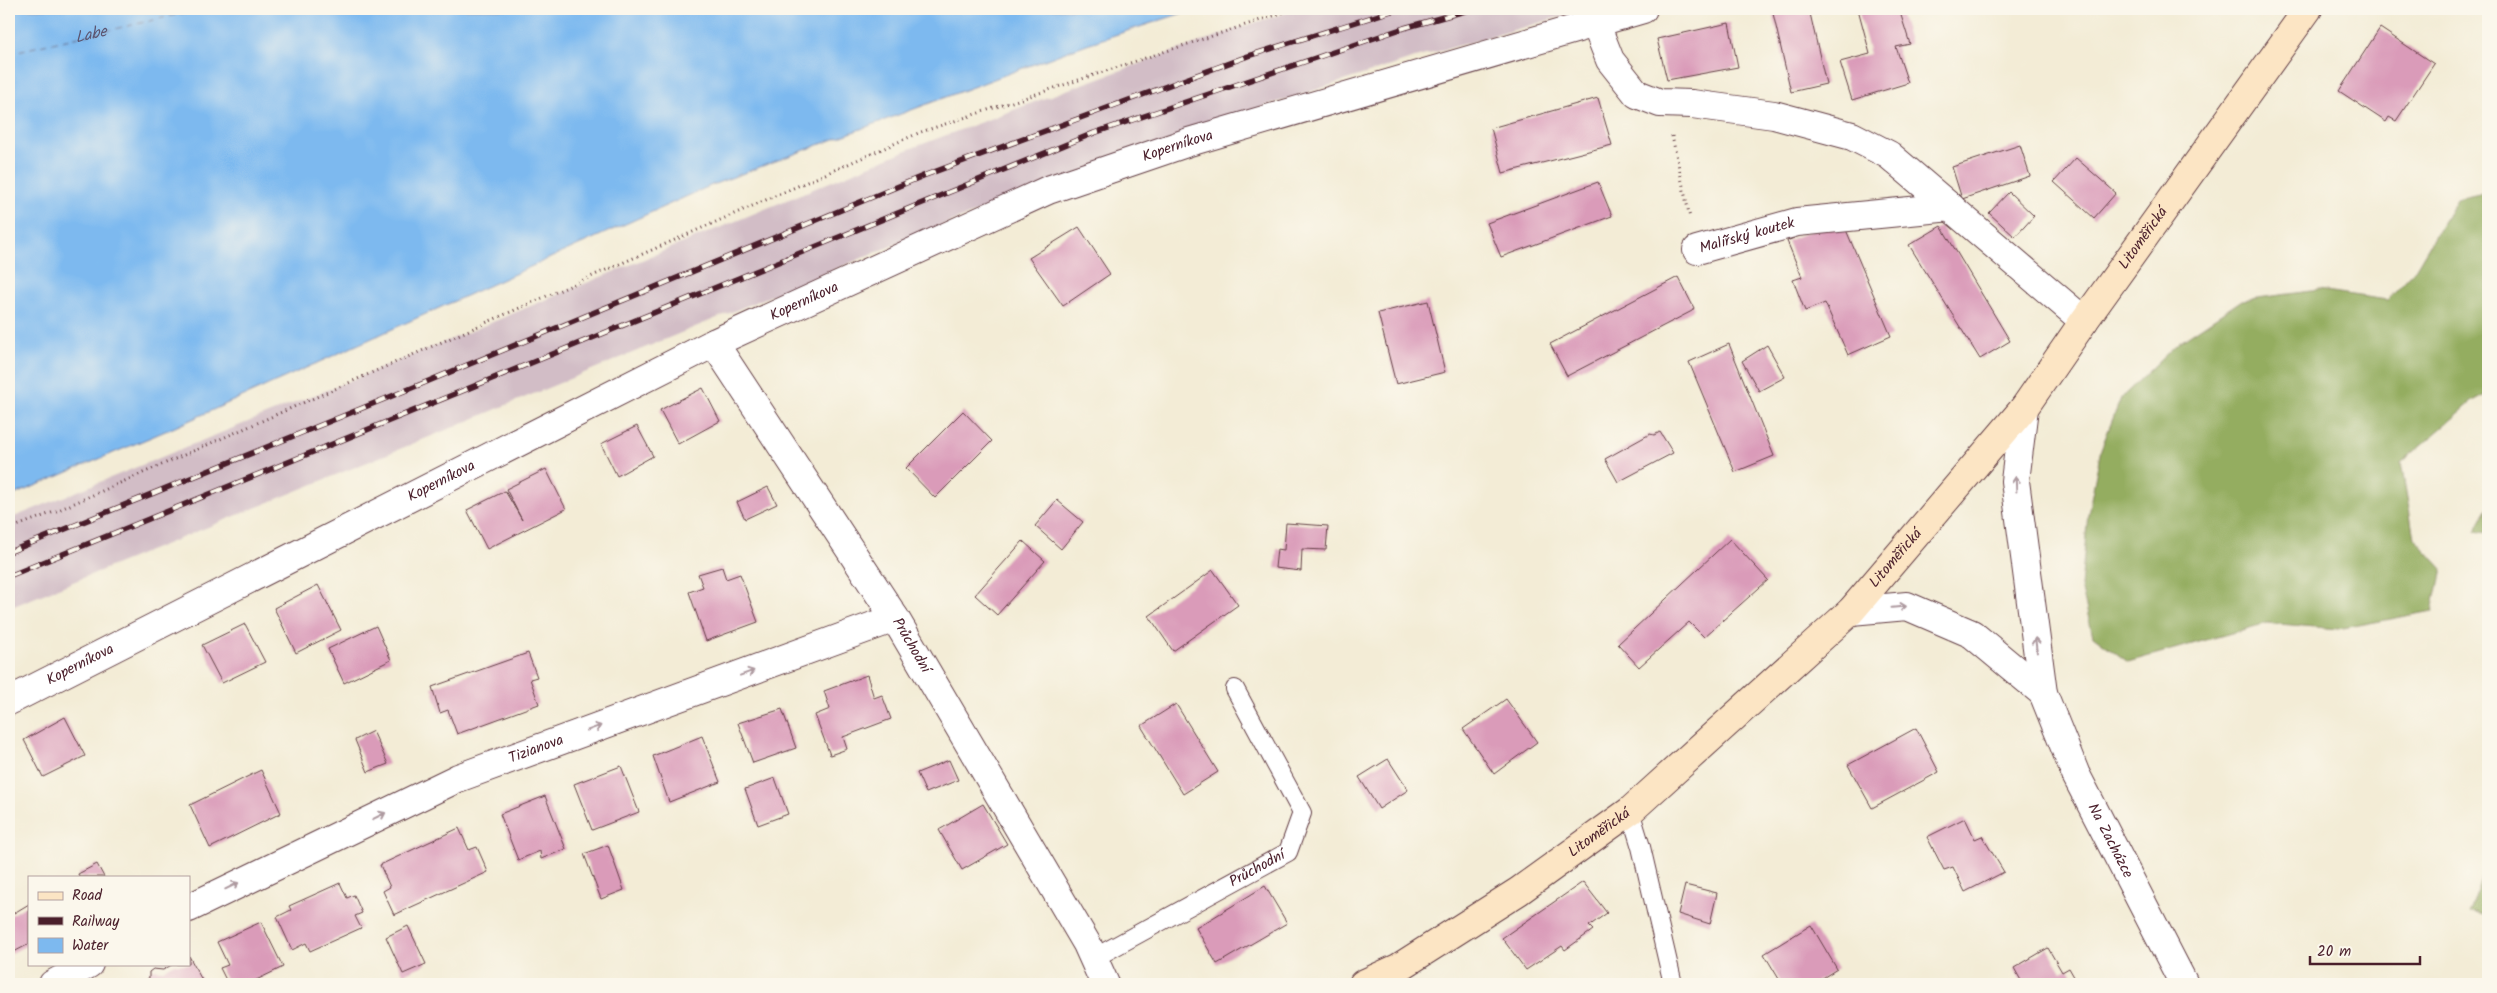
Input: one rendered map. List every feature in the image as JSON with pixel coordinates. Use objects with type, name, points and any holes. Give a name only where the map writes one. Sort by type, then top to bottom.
[{"type":"main road","name":"Litoměřická","points":[[1363,984],[1398,968],[1519,891],[1630,811],[1851,612],[2024,408],[2084,320],[2308,9]]},
{"type":"street","name":"Koperníkova","points":[[9,701],[714,343],[1048,190],[1198,139],[1643,9]]},
{"type":"street","points":[[1595,22],[1610,60],[1637,94],[1660,103],[1692,104],[1774,116],[1852,136],[1889,155],[2084,320]]},
{"type":"street","name":"Malířský koutek","points":[[1697,250],[1797,222],[1951,207]]},
{"type":"street","name":"Průchodní","points":[[714,343],[895,618],[1094,958],[1105,984]]},
{"type":"street","name":"Na Zacházce","points":[[2024,408],[2015,481],[2043,693],[2076,774],[2184,984]]},
{"type":"street","name":"Na Zacházce","points":[[1851,612],[1907,606],[1972,634],[2043,693]]},
{"type":"street","name":"Tizianova","points":[[190,908],[458,778],[895,618]]},
{"type":"street","points":[[53,984],[85,966]]},
{"type":"lane","name":"Průchodní","points":[[1094,958],[1288,852],[1302,813],[1234,689]]},
{"type":"lane","points":[[1630,811],[1641,847],[1673,984]]},
{"type":"path","points":[[9,529],[54,512],[921,132],[1294,9]]},
{"type":"path","name":"Malířský koutek","points":[[1660,103],[1676,146],[1697,250]]},
{"type":"shaded area","points":[[1298,9],[1588,9],[1415,58],[1265,106],[942,225],[9,608],[9,519],[408,357],[912,148],[1077,86]]},
{"type":"green space","points":[[2488,192],[2488,393],[2473,401],[2401,463],[2414,538],[2442,569],[2433,611],[2338,629],[2267,623],[2128,662],[2093,636],[2081,586],[2088,514],[2101,449],[2121,398],[2179,342],[2242,300],[2319,290],[2387,300],[2414,271],[2457,199]]},
{"type":"green space","points":[[2488,508],[2488,533],[2475,531]]},
{"type":"green space","points":[[2488,869],[2488,916],[2469,912],[2484,871]]},
{"type":"water","name":"Labe","points":[[9,9],[1195,9],[1087,44],[712,185],[175,427],[9,497]]},
{"type":"building","points":[[1772,9],[1809,9],[1826,84],[1791,92]]},
{"type":"building","points":[[1858,9],[1899,9],[1910,44],[1896,47],[1908,83],[1852,100],[1840,62],[1870,54]]},
{"type":"building","points":[[1729,23],[1738,67],[1667,80],[1657,39]]},
{"type":"building","points":[[2380,28],[2434,64],[2396,121],[2389,117],[2386,122],[2339,91]]},
{"type":"building","points":[[1598,98],[1612,145],[1503,173],[1491,128]]},
{"type":"building","points":[[2020,145],[2030,176],[1962,199],[1952,167]]},
{"type":"building","points":[[2076,158],[2116,193],[2094,218],[2054,182]]},
{"type":"building","points":[[1598,182],[1612,216],[1501,257],[1487,223]]},
{"type":"building","points":[[2009,192],[2034,216],[2015,237],[1989,213]]},
{"type":"building","points":[[1841,218],[1891,336],[1848,355],[1825,303],[1805,311],[1793,280],[1802,277],[1787,241]]},
{"type":"building","points":[[1941,226],[2010,341],[1980,359],[1909,245]]},
{"type":"building","points":[[1079,227],[1110,274],[1063,306],[1029,258]]},
{"type":"building","points":[[1678,277],[1694,308],[1692,311],[1567,376],[1550,344]]},
{"type":"building","points":[[1428,301],[1445,372],[1396,384],[1378,313]]},
{"type":"building","points":[[1729,344],[1774,456],[1735,472],[1689,362]]},
{"type":"building","points":[[1767,345],[1785,377],[1759,391],[1742,361]]},
{"type":"building","points":[[703,388],[720,421],[678,444],[660,410]]},
{"type":"building","points":[[963,411],[992,441],[935,498],[906,468]]},
{"type":"building","points":[[637,426],[653,456],[617,476],[601,444]]},
{"type":"building","points":[[1660,432],[1673,453],[1618,482],[1605,459],[1650,434],[1654,435]]},
{"type":"building","points":[[546,469],[566,509],[487,549],[467,510],[505,491],[522,520],[506,489]]},
{"type":"building","points":[[768,487],[777,504],[745,519],[737,502]]},
{"type":"building","points":[[1057,500],[1083,522],[1061,549],[1035,526]]},
{"type":"building","points":[[1286,523],[1328,526],[1326,550],[1302,549],[1301,571],[1275,568],[1277,549],[1284,550]]},
{"type":"building","points":[[1730,539],[1768,580],[1704,637],[1689,622],[1639,667],[1618,644]]},
{"type":"building","points":[[1023,541],[1045,561],[997,615],[975,595]]},
{"type":"building","points":[[722,567],[726,579],[740,574],[758,622],[706,641],[689,592],[703,587],[698,574]]},
{"type":"building","points":[[1213,570],[1238,605],[1173,651],[1149,616]]},
{"type":"building","points":[[318,585],[341,630],[296,653],[274,608]]},
{"type":"building","points":[[245,624],[265,662],[222,683],[202,645]]},
{"type":"building","points":[[376,626],[391,660],[344,683],[328,649]]},
{"type":"building","points":[[528,653],[537,677],[530,679],[539,704],[457,734],[448,710],[440,713],[432,687]]},
{"type":"building","points":[[867,675],[874,698],[882,695],[891,719],[843,737],[847,749],[830,755],[815,715],[830,709],[824,691]]},
{"type":"building","points":[[1506,699],[1537,742],[1494,774],[1463,729]]},
{"type":"building","points":[[1176,704],[1218,772],[1183,794],[1141,726]]},
{"type":"building","points":[[782,709],[796,748],[753,763],[738,723]]},
{"type":"building","points":[[65,717],[85,756],[43,777],[24,740]]},
{"type":"building","points":[[1916,728],[1939,772],[1872,808],[1848,765]]},
{"type":"building","points":[[373,731],[388,764],[368,772],[355,740]]},
{"type":"building","points":[[702,736],[720,782],[669,802],[653,756]]},
{"type":"building","points":[[1388,759],[1408,790],[1379,809],[1359,777]]},
{"type":"building","points":[[949,760],[958,780],[926,793],[917,773]]},
{"type":"building","points":[[621,766],[639,812],[592,830],[574,784]]},
{"type":"building","points":[[261,770],[281,813],[210,848],[190,805]]},
{"type":"building","points":[[775,778],[788,814],[758,825],[745,789]]},
{"type":"building","points":[[545,796],[566,849],[541,859],[540,851],[518,860],[500,814]]},
{"type":"building","points":[[983,804],[1007,844],[962,870],[939,830]]},
{"type":"building","points":[[1965,818],[1975,839],[1982,836],[2004,872],[1965,892],[1953,867],[1944,870],[1927,837]]},
{"type":"building","points":[[459,828],[469,850],[477,847],[488,872],[394,915],[383,891],[390,887],[380,865]]},
{"type":"building","points":[[608,845],[624,890],[601,899],[584,854]]},
{"type":"building","points":[[97,864],[103,876],[79,876],[78,874]]},
{"type":"building","points":[[1583,882],[1607,913],[1589,926],[1593,930],[1565,950],[1562,946],[1526,970],[1502,938]]},
{"type":"building","points":[[340,883],[347,898],[354,895],[362,913],[355,916],[361,928],[310,951],[306,943],[292,950],[277,917],[291,910],[289,906]]},
{"type":"building","points":[[1685,885],[1717,893],[1710,924],[1678,914]]},
{"type":"building","points":[[1265,886],[1287,923],[1217,964],[1196,928]]},
{"type":"building","points":[[28,905],[28,945],[10,954],[9,916]]},
{"type":"building","points":[[261,922],[283,967],[248,984],[228,984],[220,968],[228,965],[217,942]]},
{"type":"building","points":[[1811,925],[1837,969],[1813,984],[1782,984],[1764,954]]},
{"type":"building","points":[[408,926],[426,964],[403,974],[386,937]]},
{"type":"building","points":[[2048,948],[2062,972],[2069,968],[2077,982],[2073,984],[2023,984],[2014,968]]},
{"type":"building","points":[[190,958],[204,984],[146,984],[144,981],[149,978],[149,972],[153,969],[163,970],[170,966],[190,966]]},
{"type":"ferry route","points":[[9,53],[202,9]]},
{"type":"railway","points":[[9,552],[419,385],[923,176],[1248,56],[1398,9]]},
{"type":"railway","points":[[9,576],[1094,133],[1404,28],[1472,9]]}]
